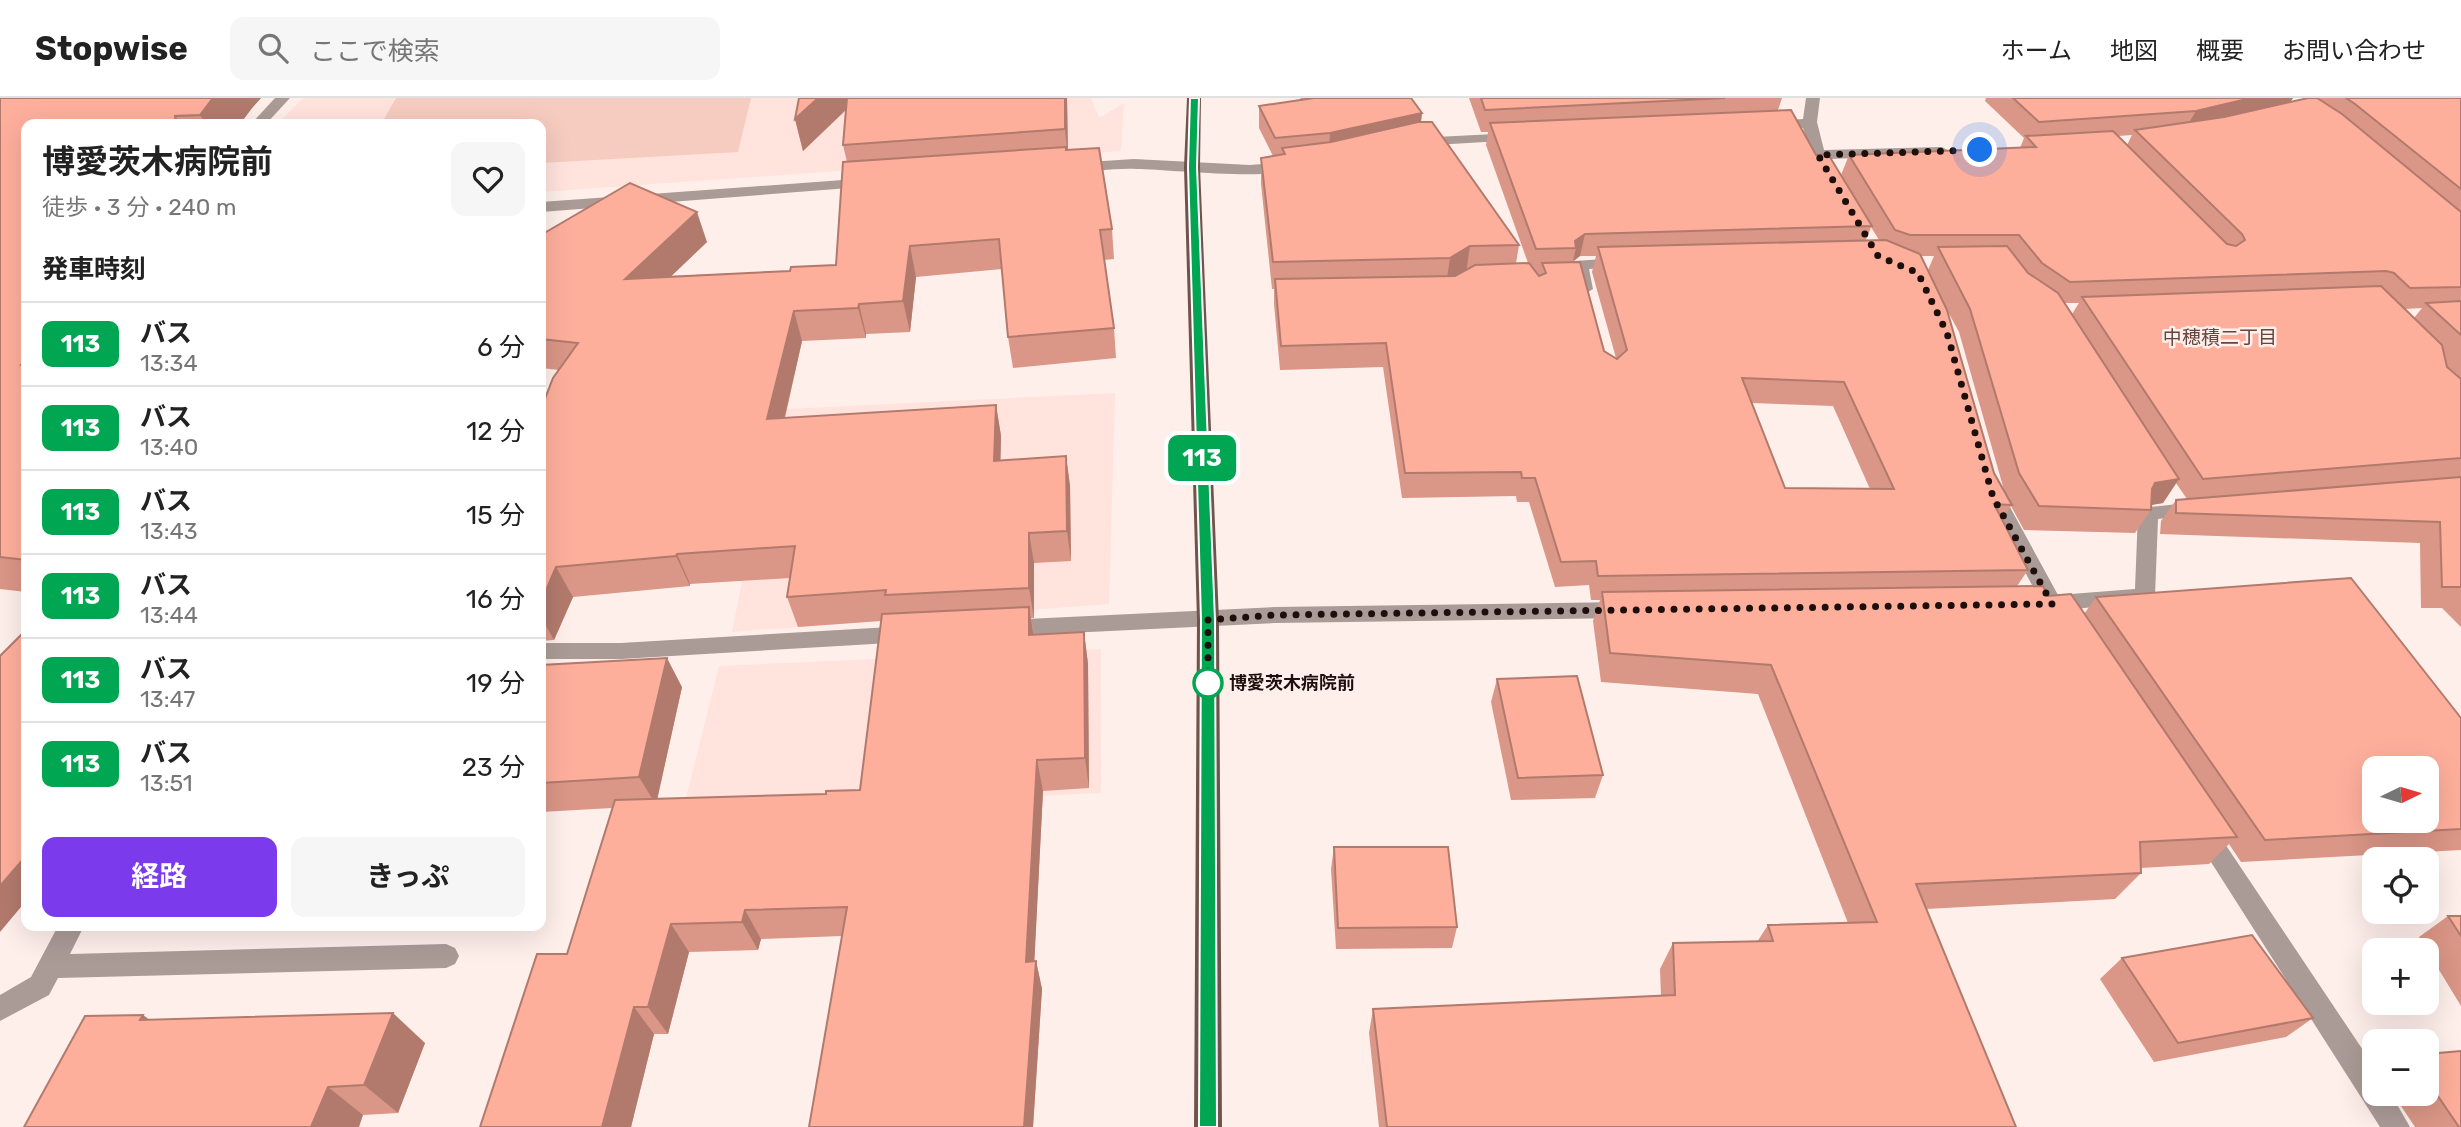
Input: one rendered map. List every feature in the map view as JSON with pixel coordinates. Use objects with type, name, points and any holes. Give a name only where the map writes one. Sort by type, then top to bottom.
[{"type":"main road","points":[[1194,98],[1192,167],[1208,620],[1208,1127]]},
{"type":"street","points":[[263,119],[283,98]]},
{"type":"street","points":[[1813,98],[1808,123],[1818,155],[1845,200]]},
{"type":"street","points":[[1754,125],[1808,123]]},
{"type":"street","points":[[1403,145],[1523,136]]},
{"type":"street","points":[[1818,155],[1953,151]]},
{"type":"street","points":[[1052,170],[1133,164],[1250,170],[1304,165]]},
{"type":"street","points":[[546,207],[888,182]]},
{"type":"street","points":[[608,221],[642,201]]},
{"type":"street","points":[[1589,302],[1575,278],[1580,264],[1634,263]]},
{"type":"street","points":[[1986,471],[1993,497],[2067,628]]},
{"type":"street","points":[[2024,605],[2145,596],[2148,513],[2176,504],[2220,507]]},
{"type":"street","points":[[983,630],[1275,615],[1650,610]]},
{"type":"street","points":[[546,651],[621,651],[928,633]]},
{"type":"street","points":[[2191,813],[2362,1073]]},
{"type":"street","points":[[0,1009],[40,986],[68,931]]},
{"type":"street","points":[[50,966],[446,956]]},
{"type":"street","points":[[2383,1106],[2396,1127]]},
{"type":"shaded area","points":[[303,98],[1091,98],[1099,118],[1124,103],[1121,151],[546,192],[546,119],[282,119]]},
{"type":"shaded area","points":[[396,98],[751,98],[738,152],[546,163],[546,119],[384,119]]},
{"type":"shaded area","points":[[1115,393],[1109,604],[732,632],[760,489],[546,421]]},
{"type":"shaded area","points":[[1101,649],[1101,793],[682,814],[719,666]]},
{"type":"building","points":[[0,98],[213,98],[200,115],[175,116],[175,119],[21,119],[21,559],[0,557]]},
{"type":"building","points":[[799,98],[818,98],[795,119]]},
{"type":"building","points":[[847,98],[1065,98],[1065,129],[843,145]]},
{"type":"building","points":[[1314,98],[1411,98],[1422,113],[1330,133],[1275,138],[1259,106]]},
{"type":"building","points":[[1481,98],[1725,98],[1485,110]]},
{"type":"building","points":[[2013,98],[2251,98],[2196,111],[2039,122]]},
{"type":"building","points":[[2317,98],[2342,114],[2461,212],[2461,287],[2410,288],[2394,273],[2386,271],[2070,282],[2042,263],[2019,235],[1910,235],[1895,230],[1849,155],[2036,147],[2026,136],[2113,131],[2227,244],[2236,246],[2245,240],[2242,234],[2135,130],[2224,117]]},
{"type":"building","points":[[2346,98],[2461,98],[2461,189],[2355,104]]},
{"type":"building","points":[[1791,110],[1816,155],[1828,154],[1872,226],[1585,234],[1575,241],[1576,248],[1536,249],[1490,123]]},
{"type":"building","points":[[1418,122],[1432,122],[1519,245],[1470,246],[1450,258],[1273,262],[1261,158],[1285,154],[1282,148],[1331,142]]},
{"type":"building","points":[[1066,147],[1066,150],[1099,148],[1112,229],[1100,230],[1114,328],[1008,337],[999,239],[910,246],[903,301],[859,304],[858,308],[794,311],[767,419],[996,405],[994,461],[1066,456],[1067,531],[1029,533],[1029,588],[885,595],[886,590],[787,597],[795,546],[677,554],[556,567],[546,590],[546,396],[553,378],[578,343],[546,340],[546,232],[630,183],[697,212],[625,279],[790,271],[791,267],[836,265],[843,162]]},
{"type":"building","points":[[1886,240],[1920,254],[1947,310],[1994,473],[2012,505],[1994,504],[2028,570],[1598,576],[1596,561],[1561,562],[1535,478],[1522,478],[1521,472],[1405,473],[1386,343],[1281,346],[1275,279],[1455,276],[1475,265],[1529,263],[1539,276],[1546,273],[1542,263],[1580,262],[1604,351],[1617,359],[1627,350],[1598,247]],"holes":[[[1742,378],[1844,382],[1894,489],[1785,488]]]},
{"type":"building","points":[[2007,246],[2028,273],[2058,293],[2179,479],[2155,483],[2151,510],[2039,506],[2019,473],[1970,309],[1938,247]]},
{"type":"building","points":[[2381,286],[2442,345],[2447,367],[2461,379],[2461,458],[2203,479],[2082,297]]},
{"type":"building","points":[[2461,301],[2461,335],[2426,303]]},
{"type":"building","points":[[2461,477],[2461,587],[2442,587],[2440,522],[2176,513],[2176,500]]},
{"type":"building","points":[[2351,578],[2461,718],[2461,829],[2440,830],[2440,756],[2362,756],[2362,833],[2390,833],[2265,840],[2096,597]]},
{"type":"building","points":[[2043,586],[2048,596],[2071,594],[2237,837],[2140,842],[2141,873],[1916,884],[2016,1127],[1387,1127],[1373,1009],[1675,995],[1673,943],[1773,941],[1768,925],[1877,922],[1771,665],[1610,653],[1602,592]]},
{"type":"building","points":[[1029,607],[1029,635],[1084,632],[1085,758],[1037,760],[1026,962],[1036,961],[1024,1127],[809,1127],[847,907],[745,910],[742,922],[671,924],[648,1007],[634,1007],[602,1127],[480,1127],[537,954],[567,954],[615,800],[826,794],[826,791],[860,790],[882,614]]},
{"type":"building","points":[[21,635],[21,862],[0,886],[0,656]]},
{"type":"building","points":[[667,658],[639,777],[546,783],[546,665]]},
{"type":"building","points":[[1577,676],[1603,775],[1518,778],[1497,679]]},
{"type":"building","points":[[1334,847],[1448,847],[1457,927],[1338,928]]},
{"type":"building","points":[[2448,916],[2461,916],[2461,936]]},
{"type":"building","points":[[2252,935],[2313,1018],[2178,1043],[2122,958]]},
{"type":"building","points":[[393,1013],[364,1085],[328,1087],[311,1127],[24,1127],[85,1016],[143,1015],[140,1020]]},
{"type":"building","points":[[2461,1051],[2461,1127],[2439,1098],[2439,1053]]},
{"type":"bus line","name":"113","points":[[1194,98],[1192,167],[1208,620],[1208,1127]]},
{"type":"place","name":"博愛茨木病院前","points":[[1208,683]]},
{"type":"district","name":"中穂積二丁目","points":[[2220,337]]},
{"type":"route","points":[[1208,683],[1208,620],[1275,615],[2052,604],[1993,497],[1947,333],[1918,273],[1878,256],[1818,155],[1980,150]]}]
